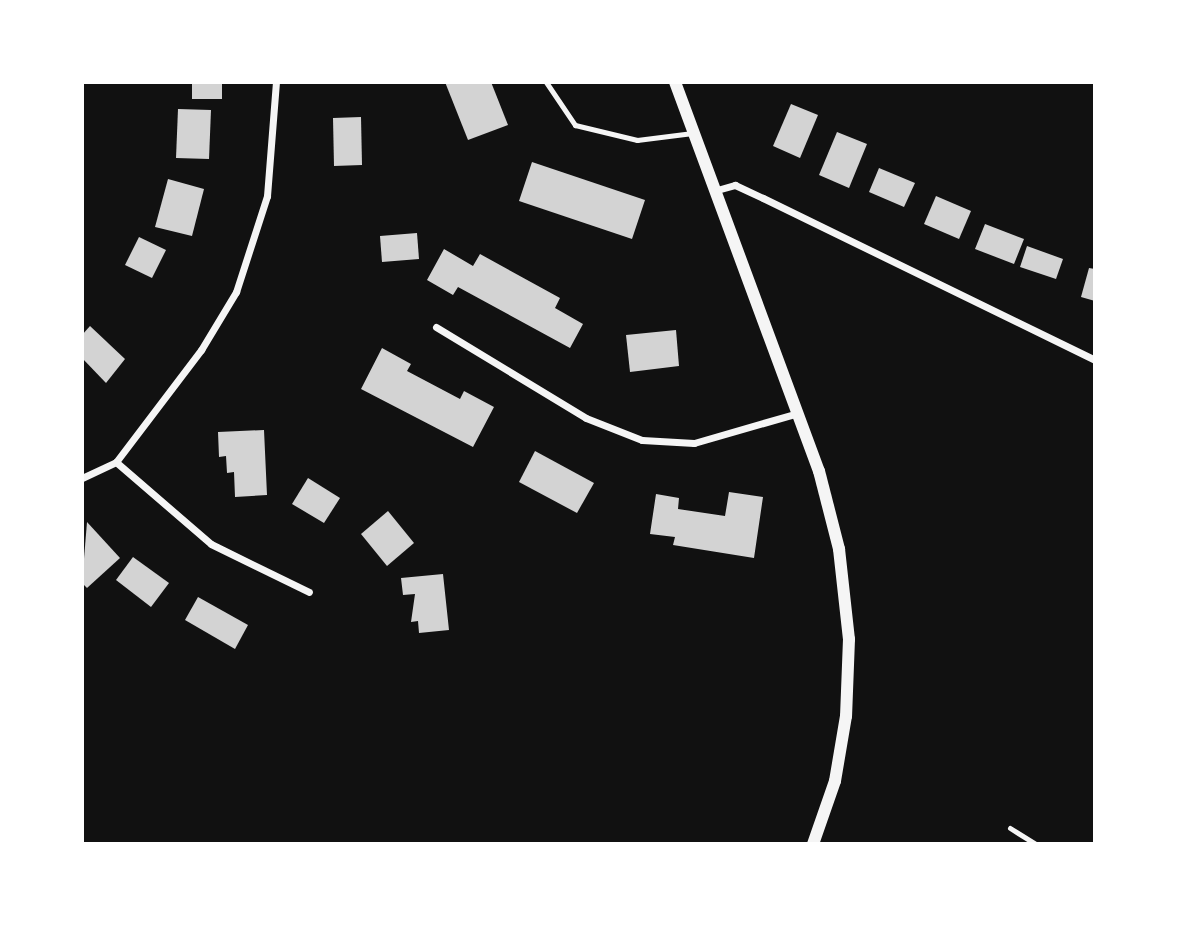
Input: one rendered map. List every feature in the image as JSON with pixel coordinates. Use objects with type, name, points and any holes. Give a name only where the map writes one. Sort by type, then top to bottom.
[{"type":"street","points":[[82,478],[117,462],[201,351],[236,292],[267,197],[276,82]]},
{"type":"street","points":[[675,82],[798,413],[839,549],[849,639],[841,757],[813,844]]},
{"type":"street","points":[[717,190],[735,185],[754,193],[1095,360]]},
{"type":"street","points":[[436,327],[608,430],[642,440],[694,443],[798,413]]},
{"type":"street","points":[[117,462],[211,544],[309,592]]},
{"type":"lane","points":[[546,82],[575,125],[637,139],[695,132]]},
{"type":"lane","points":[[1010,828],[1036,844]]},
{"type":"building","points":[[192,82],[222,82],[222,99],[192,99]]},
{"type":"building","points":[[445,82],[491,82],[508,125],[468,140]]},
{"type":"building","points":[[791,104],[818,115],[800,158],[773,146]]},
{"type":"building","points":[[178,109],[211,110],[209,159],[176,158]]},
{"type":"building","points":[[361,117],[362,165],[334,166],[333,118]]},
{"type":"building","points":[[837,132],[867,144],[849,188],[819,175]]},
{"type":"building","points":[[532,162],[645,200],[632,239],[519,201]]},
{"type":"building","points":[[879,168],[915,183],[904,207],[869,192]]},
{"type":"building","points":[[168,179],[204,189],[192,236],[155,227]]},
{"type":"building","points":[[936,196],[971,211],[959,239],[924,224]]},
{"type":"building","points":[[985,224],[1024,239],[1014,264],[975,249]]},
{"type":"building","points":[[417,233],[419,259],[382,262],[380,236]]},
{"type":"building","points":[[139,237],[166,250],[152,278],[125,265]]},
{"type":"building","points":[[1027,246],[1063,259],[1056,279],[1020,267]]},
{"type":"building","points":[[444,249],[473,266],[480,254],[560,298],[555,308],[583,324],[570,348],[458,287],[453,295],[427,280]]},
{"type":"building","points":[[1089,268],[1095,269],[1095,301],[1081,297]]},
{"type":"building","points":[[90,326],[125,359],[106,383],[82,358],[82,335]]},
{"type":"building","points":[[676,330],[679,366],[630,372],[626,335]]},
{"type":"building","points":[[382,348],[411,364],[407,371],[460,399],[464,391],[494,407],[473,447],[361,389]]},
{"type":"building","points":[[264,430],[267,495],[235,497],[234,472],[227,473],[226,456],[219,457],[218,432]]},
{"type":"building","points":[[535,451],[594,483],[577,513],[519,482]]},
{"type":"building","points":[[308,478],[340,498],[324,523],[292,504]]},
{"type":"building","points":[[729,492],[763,497],[754,558],[673,545],[675,537],[650,534],[656,494],[679,498],[678,509],[725,516]]},
{"type":"building","points":[[388,511],[414,543],[387,566],[361,534]]},
{"type":"building","points":[[87,522],[120,558],[87,588],[82,583]]},
{"type":"building","points":[[133,557],[169,583],[151,607],[116,580]]},
{"type":"building","points":[[443,574],[449,630],[419,633],[418,621],[411,622],[415,594],[403,595],[401,578]]},
{"type":"building","points":[[198,597],[248,625],[235,649],[185,620]]}]
